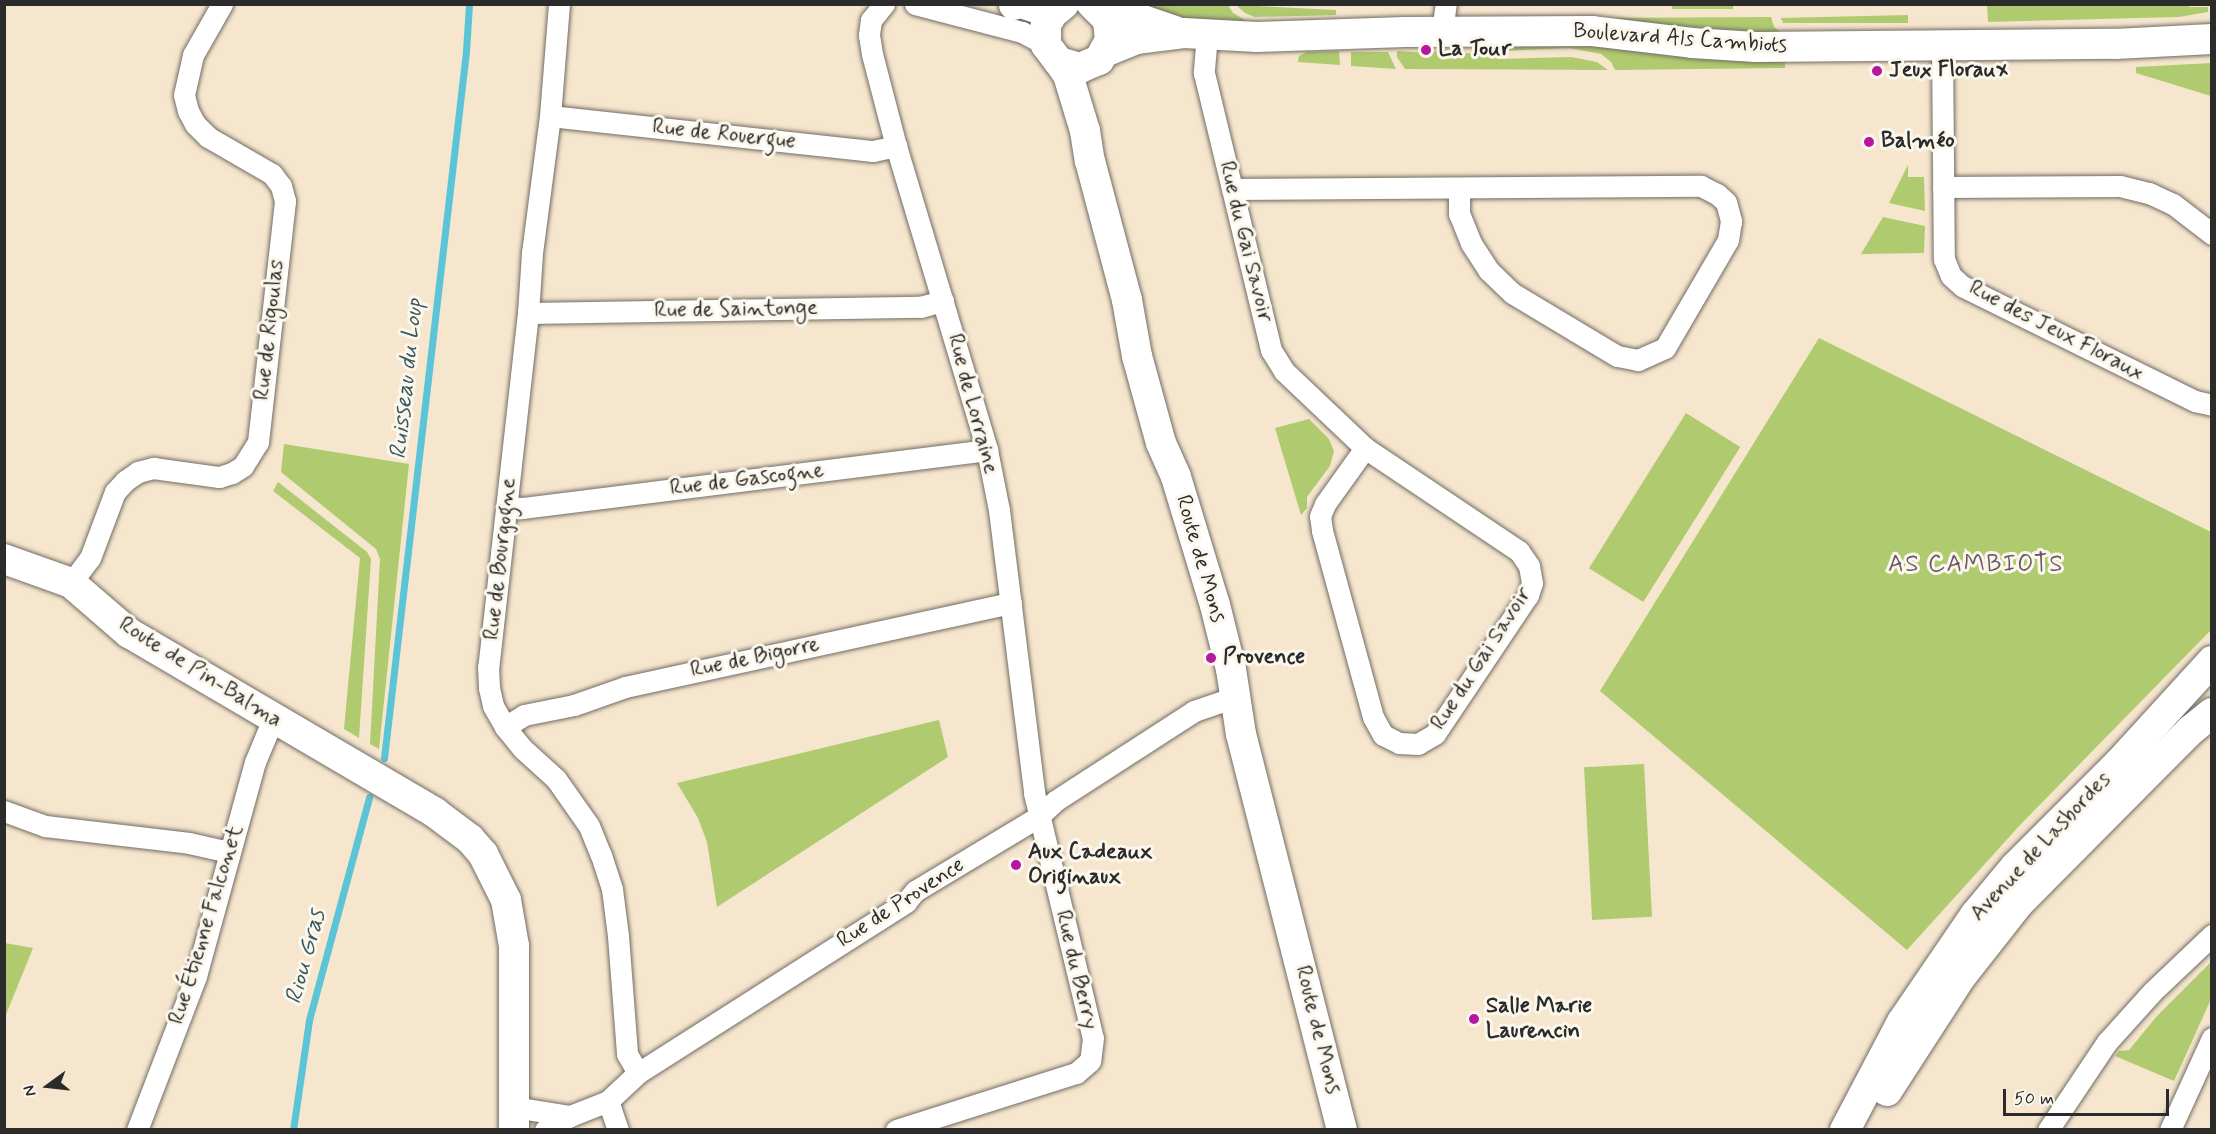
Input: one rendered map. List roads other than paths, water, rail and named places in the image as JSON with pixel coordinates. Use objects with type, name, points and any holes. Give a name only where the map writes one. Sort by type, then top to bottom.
[{"type":"street","name":"Rue de Rigoulas","points":[[71,583],[90,558],[115,492],[125,481],[138,472],[153,468],[219,477],[232,473],[243,465],[258,442],[285,201],[281,186],[272,174],[207,137],[195,124],[188,111],[184,95],[194,55],[222,4]]},
{"type":"street","name":"Rue de Bourgogne","points":[[559,4],[550,116],[532,253],[528,313],[488,667],[493,706],[504,727],[563,787],[589,826],[601,855],[612,889],[627,1054],[638,1073]]},
{"type":"street","name":"Rue de Lorraine","points":[[884,4],[874,14],[869,35],[872,54],[896,146],[987,450],[999,510],[1038,817]]},
{"type":"street","points":[[915,4],[1022,32],[1054,24]]},
{"type":"street","points":[[1013,4],[1054,24]]},
{"type":"street","name":"Boulevard Als Cambiots","points":[[1097,8],[1195,34]]},
{"type":"street","name":"Route de Mons","points":[[1085,131],[1087,104],[1110,30],[1097,8]]},
{"type":"street","name":"Boulevard Als Cambiots","points":[[1054,24],[1080,68],[1136,39],[1195,34],[1257,37],[1444,18],[1592,31],[1692,43],[1756,47],[2115,44],[2211,39]]},
{"type":"street","name":"Route de Mons","points":[[1054,24],[1085,131],[1090,160],[1127,300],[1137,356],[1161,443],[1176,477],[1215,605],[1241,735],[1342,1130]]},
{"type":"street","name":"Rue du Gai Savoir","points":[[1195,34],[1271,350],[1284,371],[1365,448],[1519,551],[1529,566],[1532,583],[1528,595],[1435,734],[1418,744],[1399,743],[1383,735],[1373,717],[1322,530],[1320,516],[1325,504],[1365,448]]},
{"type":"street","name":"Rue des Jeux Floraux","points":[[1942,45],[1944,259],[1951,276],[1962,286],[2195,400],[2211,405]]},
{"type":"street","name":"Rue de Rouergue","points":[[550,116],[873,151],[896,146]]},
{"type":"street","points":[[1232,189],[1701,186],[1726,202],[1731,221],[1728,240],[1665,348],[1638,360],[1617,356],[1512,293],[1489,272],[1471,243],[1459,214],[1459,189]]},
{"type":"street","points":[[1943,187],[2120,186],[2149,193],[2174,204],[2211,234]]},
{"type":"street","name":"Rue de Saintonge","points":[[528,313],[920,307],[943,300]]},
{"type":"street","name":"Rue de Gascogne","points":[[507,507],[534,506],[987,450]]},
{"type":"street","name":"Route de Pin-Balma","points":[[4,559],[71,583],[129,633],[434,812],[464,834],[483,854],[501,885],[510,918],[514,946],[514,1118]]},
{"type":"street","name":"Rue de Bigorre","points":[[504,727],[524,715],[574,705],[625,687],[1011,603]]},
{"type":"street","name":"Avenue de Lasbordes","points":[[1845,1130],[1902,1022],[1975,915],[2015,867],[2209,674]]},
{"type":"street","name":"Rue de Provence","points":[[545,1130],[570,1116],[608,1101],[638,1073],[906,902],[915,891],[1038,817],[1055,801],[1194,711],[1235,697]]},
{"type":"street","name":"Avenue de Lasbordes","points":[[1864,1130],[1921,1035],[1960,978],[2019,903],[2191,730],[2211,713]]},
{"type":"street","name":"Rue Étienne Falconet","points":[[137,1130],[196,976],[255,762],[273,719]]},
{"type":"street","points":[[4,811],[45,826],[189,843],[230,852]]},
{"type":"street","name":"Rue du Berry","points":[[896,1130],[1076,1073],[1090,1061],[1093,1038],[1038,817]]},
{"type":"street","points":[[2048,1130],[2107,1042],[2152,992],[2211,935]]},
{"type":"street","points":[[2170,1130],[2211,1038]]},
{"type":"street","points":[[608,1101],[618,1130]]},
{"type":"street","points":[[514,1118],[570,1116]]},
{"type":"waterway","name":"Ruisseau du Loup","points":[[384,758],[466,51],[469,4]]},
{"type":"waterway","name":"Riou Gras","points":[[293,1130],[309,1020],[369,797]]},
{"type":"place","name":"La Tour","points":[[1426,50]]},
{"type":"place","name":"Jeux Floraux","points":[[1877,71]]},
{"type":"place","name":"Balméo","points":[[1869,142]]},
{"type":"place","name":"Provence","points":[[1211,658]]},
{"type":"place","name":"Aux Cadeaux Originaux","points":[[1016,865]]},
{"type":"place","name":"Salle Marie Laurencin","points":[[1474,1019]]},
{"type":"district","name":"AS CAMBIOTS","points":[[1976,565]]}]
